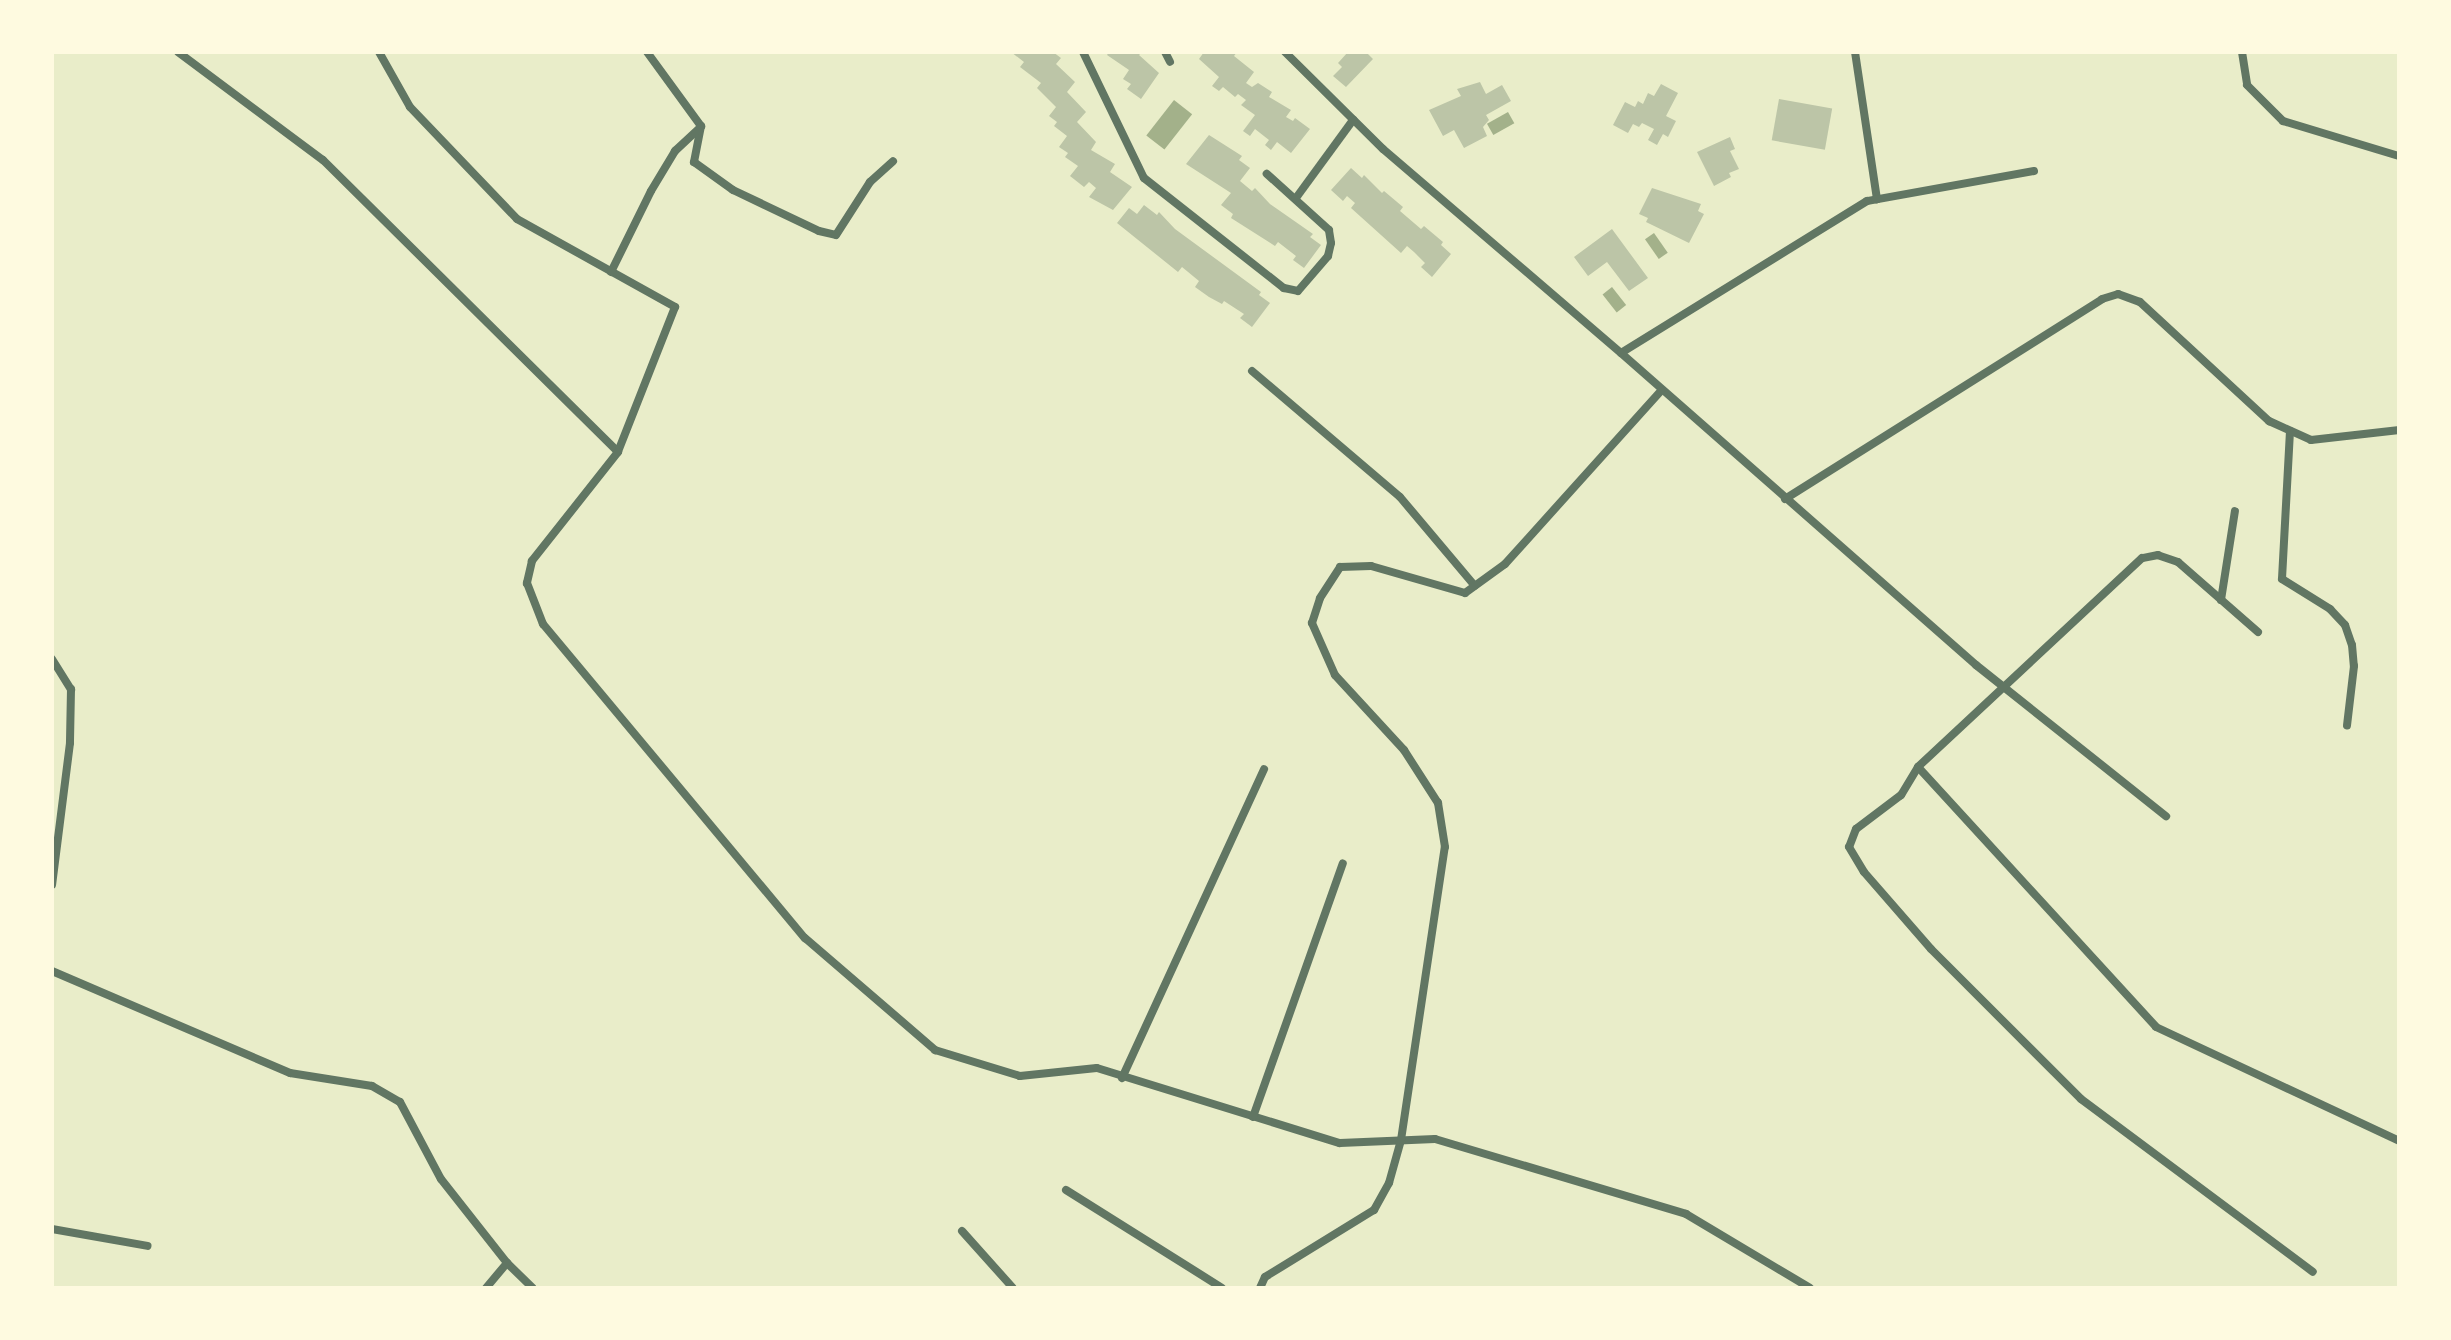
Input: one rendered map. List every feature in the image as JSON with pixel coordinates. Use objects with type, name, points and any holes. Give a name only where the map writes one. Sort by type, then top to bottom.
[{"type":"street","points":[[178,52],[323,160],[618,452]]},
{"type":"street","points":[[379,52],[410,107],[517,219],[675,307],[618,452],[532,561],[527,583],[543,624],[805,938],[935,1050],[1020,1076],[1097,1068],[1340,1143],[1435,1139],[1686,1214],[1810,1288]]},
{"type":"street","points":[[647,52],[701,126],[694,162],[733,190],[819,231],[836,235],[870,182],[893,161]]},
{"type":"street","points":[[1083,52],[1144,178],[1284,288],[1298,291],[1328,256],[1331,243],[1329,230],[1267,174]]},
{"type":"street","points":[[1165,52],[1170,62]]},
{"type":"street","points":[[1285,52],[1383,149],[1621,353],[1785,499],[2002,686],[2166,816]]},
{"type":"street","points":[[1855,52],[1877,199]]},
{"type":"street","points":[[2242,52],[2247,85],[2283,121],[2399,156]]},
{"type":"street","points":[[1296,198],[1353,120]]},
{"type":"street","points":[[611,272],[651,191],[675,151],[701,126]]},
{"type":"street","points":[[1621,353],[1867,201],[2034,171]]},
{"type":"street","points":[[1785,499],[2102,299],[2118,294],[2140,302],[2269,421],[2311,440],[2399,430]]},
{"type":"street","points":[[1252,371],[1400,497],[1475,586]]},
{"type":"street","points":[[1260,1288],[1265,1277],[1374,1210],[1389,1183],[1401,1140],[1445,847],[1438,803],[1404,750],[1335,675],[1312,623],[1320,598],[1340,567],[1371,566],[1465,593],[1505,564],[1661,391]]},
{"type":"street","points":[[2290,431],[2282,579],[2330,609],[2345,625],[2352,645],[2354,666],[2347,726]]},
{"type":"street","points":[[2221,600],[2235,511]]},
{"type":"street","points":[[2258,632],[2178,562],[2158,555],[2142,558],[1918,767],[1901,795],[1856,829],[1849,847],[1864,872],[1931,949],[2081,1099],[2313,1272]]},
{"type":"street","points":[[52,659],[71,689],[70,743],[52,885]]},
{"type":"street","points":[[1918,767],[2156,1027],[2399,1141]]},
{"type":"street","points":[[1122,1078],[1264,769]]},
{"type":"street","points":[[1253,1117],[1343,863]]},
{"type":"street","points":[[52,971],[290,1073],[372,1086],[400,1102],[441,1179],[507,1263],[533,1288]]},
{"type":"street","points":[[1066,1190],[1222,1288]]},
{"type":"street","points":[[52,1229],[148,1246]]},
{"type":"street","points":[[962,1231],[1013,1288]]},
{"type":"street","points":[[486,1288],[507,1263]]},
{"type":"shaded area","points":[[1174,100],[1192,114],[1164,150],[1146,135]]},
{"type":"shaded area","points":[[1508,112],[1514,123],[1493,135],[1487,124]]},
{"type":"shaded area","points":[[1654,233],[1668,253],[1659,259],[1645,239]]},
{"type":"shaded area","points":[[1612,287],[1626,305],[1617,313],[1603,294]]},
{"type":"building","points":[[1011,52],[1053,52],[1061,58],[1056,64],[1075,82],[1067,92],[1086,112],[1077,122],[1096,142],[1091,150],[1115,164],[1110,172],[1132,187],[1113,210],[1089,197],[1096,188],[1089,182],[1084,187],[1070,176],[1078,166],[1065,157],[1068,153],[1059,147],[1067,136],[1054,126],[1057,122],[1049,116],[1056,107],[1037,88],[1041,83],[1020,67],[1024,62]]},
{"type":"building","points":[[1109,52],[1142,52],[1139,55],[1159,73],[1141,99],[1127,89],[1131,84],[1123,79],[1129,70],[1107,55]]},
{"type":"building","points":[[1204,52],[1237,52],[1234,56],[1254,72],[1246,83],[1252,87],[1258,83],[1272,92],[1269,97],[1291,110],[1286,117],[1293,121],[1295,118],[1310,129],[1291,153],[1277,142],[1271,150],[1265,145],[1269,140],[1255,129],[1250,136],[1243,131],[1255,115],[1241,105],[1246,100],[1238,94],[1235,97],[1223,87],[1219,91],[1212,86],[1219,77],[1199,59]]},
{"type":"building","points":[[1348,52],[1366,52],[1373,59],[1346,87],[1333,76],[1342,67],[1338,63]]},
{"type":"building","points":[[1480,82],[1486,94],[1502,85],[1511,101],[1486,115],[1489,120],[1483,127],[1487,136],[1464,148],[1454,130],[1443,136],[1429,110],[1461,96],[1457,89]]},
{"type":"building","points":[[1661,84],[1678,93],[1666,116],[1676,121],[1668,137],[1663,134],[1657,145],[1648,140],[1654,129],[1642,123],[1639,127],[1633,124],[1628,133],[1613,125],[1625,102],[1635,107],[1638,101],[1643,104],[1648,93],[1654,96]]},
{"type":"building","points":[[1779,99],[1832,108],[1825,150],[1772,140]]},
{"type":"building","points":[[1209,135],[1242,156],[1239,160],[1250,168],[1240,181],[1252,191],[1255,188],[1270,204],[1313,234],[1310,237],[1321,245],[1304,268],[1293,260],[1296,256],[1278,242],[1275,246],[1231,218],[1233,214],[1221,205],[1231,193],[1186,164]]},
{"type":"building","points":[[1730,137],[1735,149],[1730,151],[1739,169],[1714,186],[1697,152]]},
{"type":"building","points":[[1351,168],[1403,207],[1400,211],[1421,229],[1424,226],[1443,242],[1441,245],[1451,254],[1432,277],[1421,267],[1425,263],[1414,252],[1407,246],[1401,253],[1351,208],[1355,203],[1347,196],[1343,201],[1331,190]]},
{"type":"building","points":[[1652,188],[1701,204],[1698,211],[1704,214],[1689,243],[1646,222],[1648,218],[1639,214]]},
{"type":"building","points":[[1144,205],[1157,215],[1159,212],[1175,229],[1261,292],[1259,295],[1270,303],[1252,327],[1240,318],[1244,314],[1195,287],[1199,281],[1182,267],[1178,272],[1117,223],[1129,208],[1137,214]]},
{"type":"building","points":[[1612,229],[1648,278],[1629,291],[1607,262],[1588,276],[1574,257]]}]
